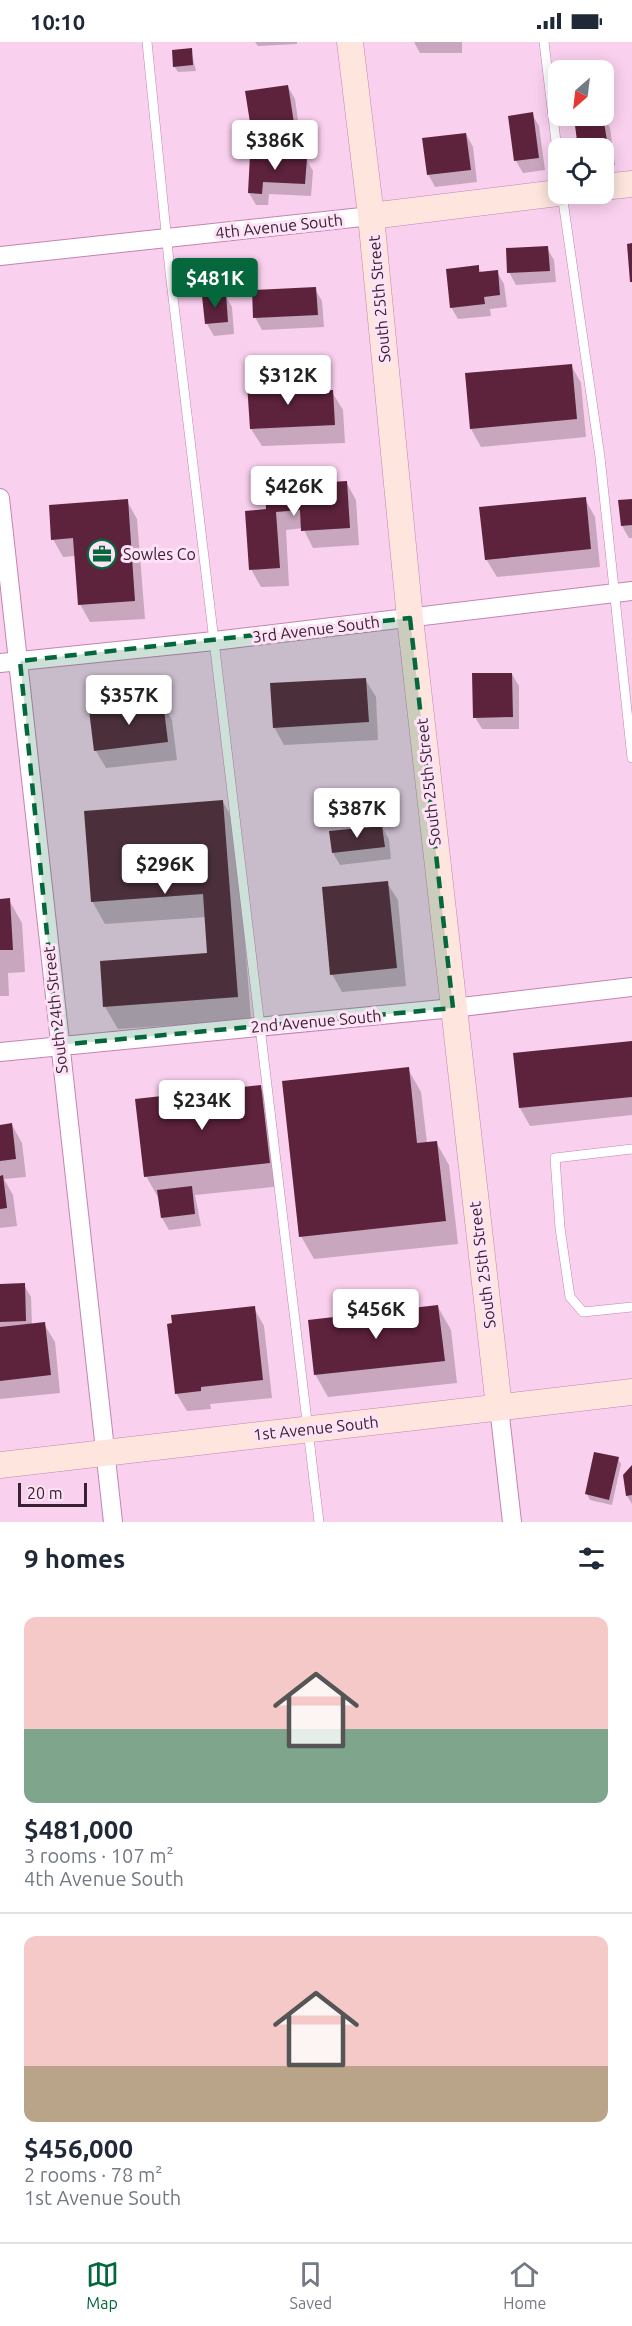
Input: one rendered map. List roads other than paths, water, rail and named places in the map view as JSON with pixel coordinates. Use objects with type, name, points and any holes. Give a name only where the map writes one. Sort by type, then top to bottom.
[{"type":"street","name":"South 25th Street","points":[[350,42],[371,216],[410,618],[512,1522]]},
{"type":"street","points":[[614,186],[632,184]]},
{"type":"street","name":"4th Avenue South","points":[[0,256],[548,194]]},
{"type":"street","name":"South 24th Street","points":[[0,498],[20,661],[58,1045],[113,1522]]},
{"type":"street","name":"3rd Avenue South","points":[[0,663],[624,592]]},
{"type":"street","name":"2nd Avenue South","points":[[0,1052],[453,1008],[632,987]]},
{"type":"street","name":"1st Avenue South","points":[[0,1465],[632,1392]]},
{"type":"lane","points":[[147,42],[167,238],[319,1522]]},
{"type":"lane","points":[[544,42],[556,138]]},
{"type":"lane","points":[[562,204],[600,457],[624,592],[632,758]]},
{"type":"lane","points":[[632,1149],[555,1158],[560,1228],[570,1297],[583,1312],[632,1307]]},
{"type":"place","name":"Sowles Co","points":[[102,554]]}]
